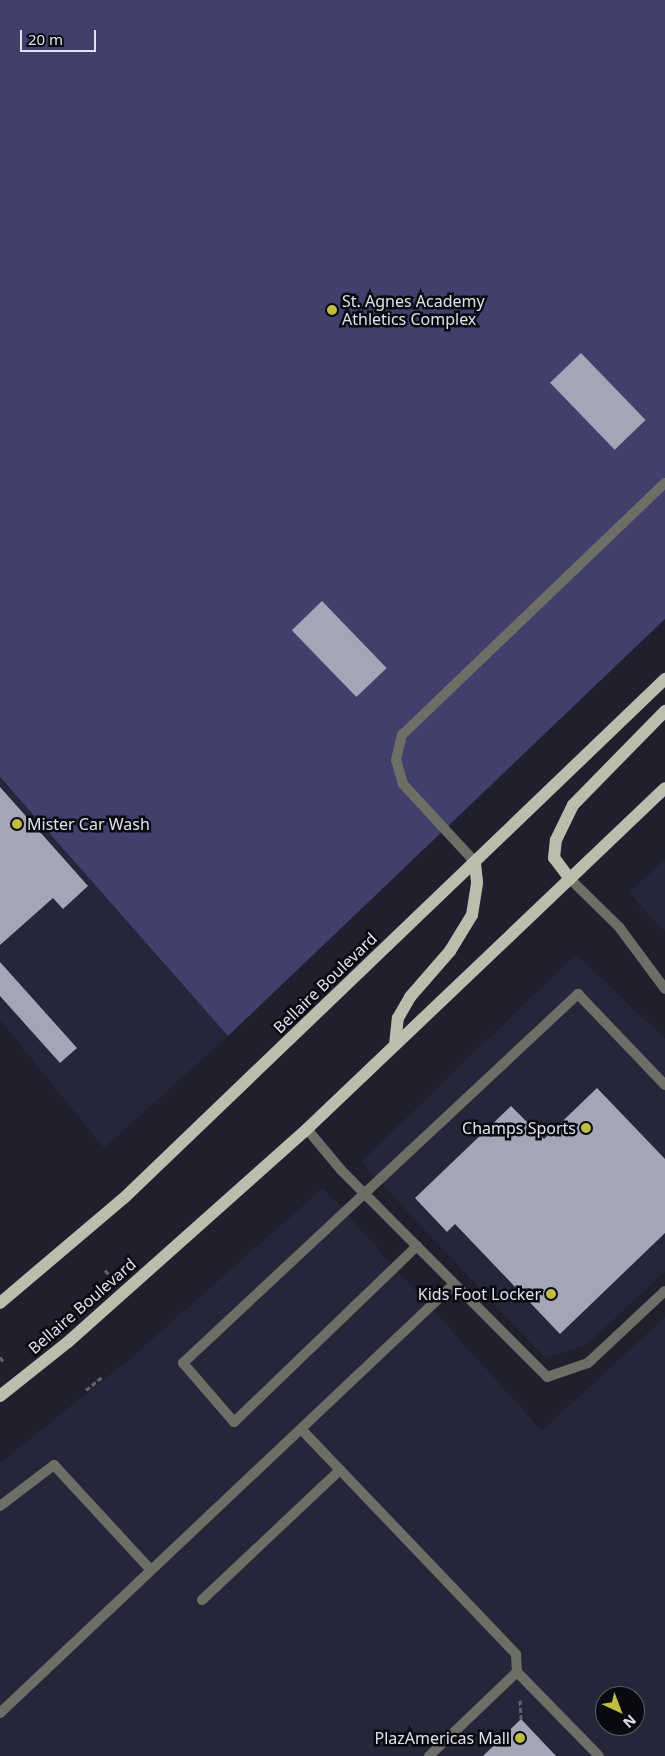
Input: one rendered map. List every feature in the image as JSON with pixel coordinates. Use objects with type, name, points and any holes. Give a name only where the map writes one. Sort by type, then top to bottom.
[{"type":"main road","name":"Bellaire Boulevard","points":[[0,1304],[124,1198],[665,679]]},
{"type":"main road","points":[[570,879],[554,858],[556,840],[573,806],[665,711]]},
{"type":"main road","name":"Bellaire Boulevard","points":[[0,1396],[68,1342],[307,1128],[665,788]]},
{"type":"main road","points":[[395,1045],[398,1018],[406,1004],[472,915],[477,882],[474,862]]},
{"type":"street","points":[[474,862],[403,784],[396,760],[402,735],[665,483]]},
{"type":"street","points":[[570,879],[620,927],[665,989]]},
{"type":"street","points":[[417,1246],[234,1422],[183,1363],[578,994],[665,1085]]},
{"type":"street","points":[[307,1128],[364,1193],[547,1377],[588,1363],[665,1291]]},
{"type":"street","points":[[0,1712],[454,1285]]},
{"type":"street","points":[[301,1429],[516,1654],[517,1672],[598,1756]]},
{"type":"street","points":[[0,1506],[54,1465],[150,1569]]},
{"type":"street","points":[[202,1600],[340,1470]]},
{"type":"street","points":[[429,1756],[517,1672]]},
{"type":"path","points":[[105,1270],[110,1276]]},
{"type":"path","points":[[0,1357],[3,1361]]},
{"type":"path","points":[[86,1390],[102,1377]]},
{"type":"shaded area","name":"St. Agnes Academy Athletics Complex","points":[[0,0],[665,0],[665,619],[228,1036],[0,777]]},
{"type":"shaded area","points":[[0,777],[228,1036],[104,1148],[0,1020]]},
{"type":"shaded area","points":[[665,859],[665,931],[629,893]]},
{"type":"shaded area","points":[[576,954],[665,1039],[665,1272],[586,1345],[545,1358],[361,1162]]},
{"type":"shaded area","name":"PlazAmericas Mall","points":[[323,1188],[542,1431],[665,1317],[665,1756],[0,1756],[0,1463],[132,1357]]},
{"type":"building","points":[[581,353],[646,420],[615,450],[550,383]]},
{"type":"building","points":[[322,601],[387,668],[356,697],[292,630]]},
{"type":"building","name":"Mister Car Wash","points":[[0,787],[88,886],[63,909],[53,898],[0,945]]},
{"type":"building","points":[[0,962],[77,1048],[60,1063],[0,996]]},
{"type":"building","points":[[597,1088],[665,1159],[665,1233],[560,1334],[455,1224],[447,1232],[415,1198],[511,1106],[544,1139]]},
{"type":"building","name":"PlazAmericas Mall","points":[[521,1719],[556,1756],[483,1756]]},
{"type":"place","name":"St. Agnes Academy Athletics Complex","points":[[332,310]]},
{"type":"place","name":"Mister Car Wash","points":[[17,824]]},
{"type":"place","name":"Champs Sports","points":[[586,1128]]},
{"type":"place","name":"Kids Foot Locker","points":[[551,1294]]},
{"type":"place","name":"PlazAmericas Mall","points":[[520,1738]]}]
